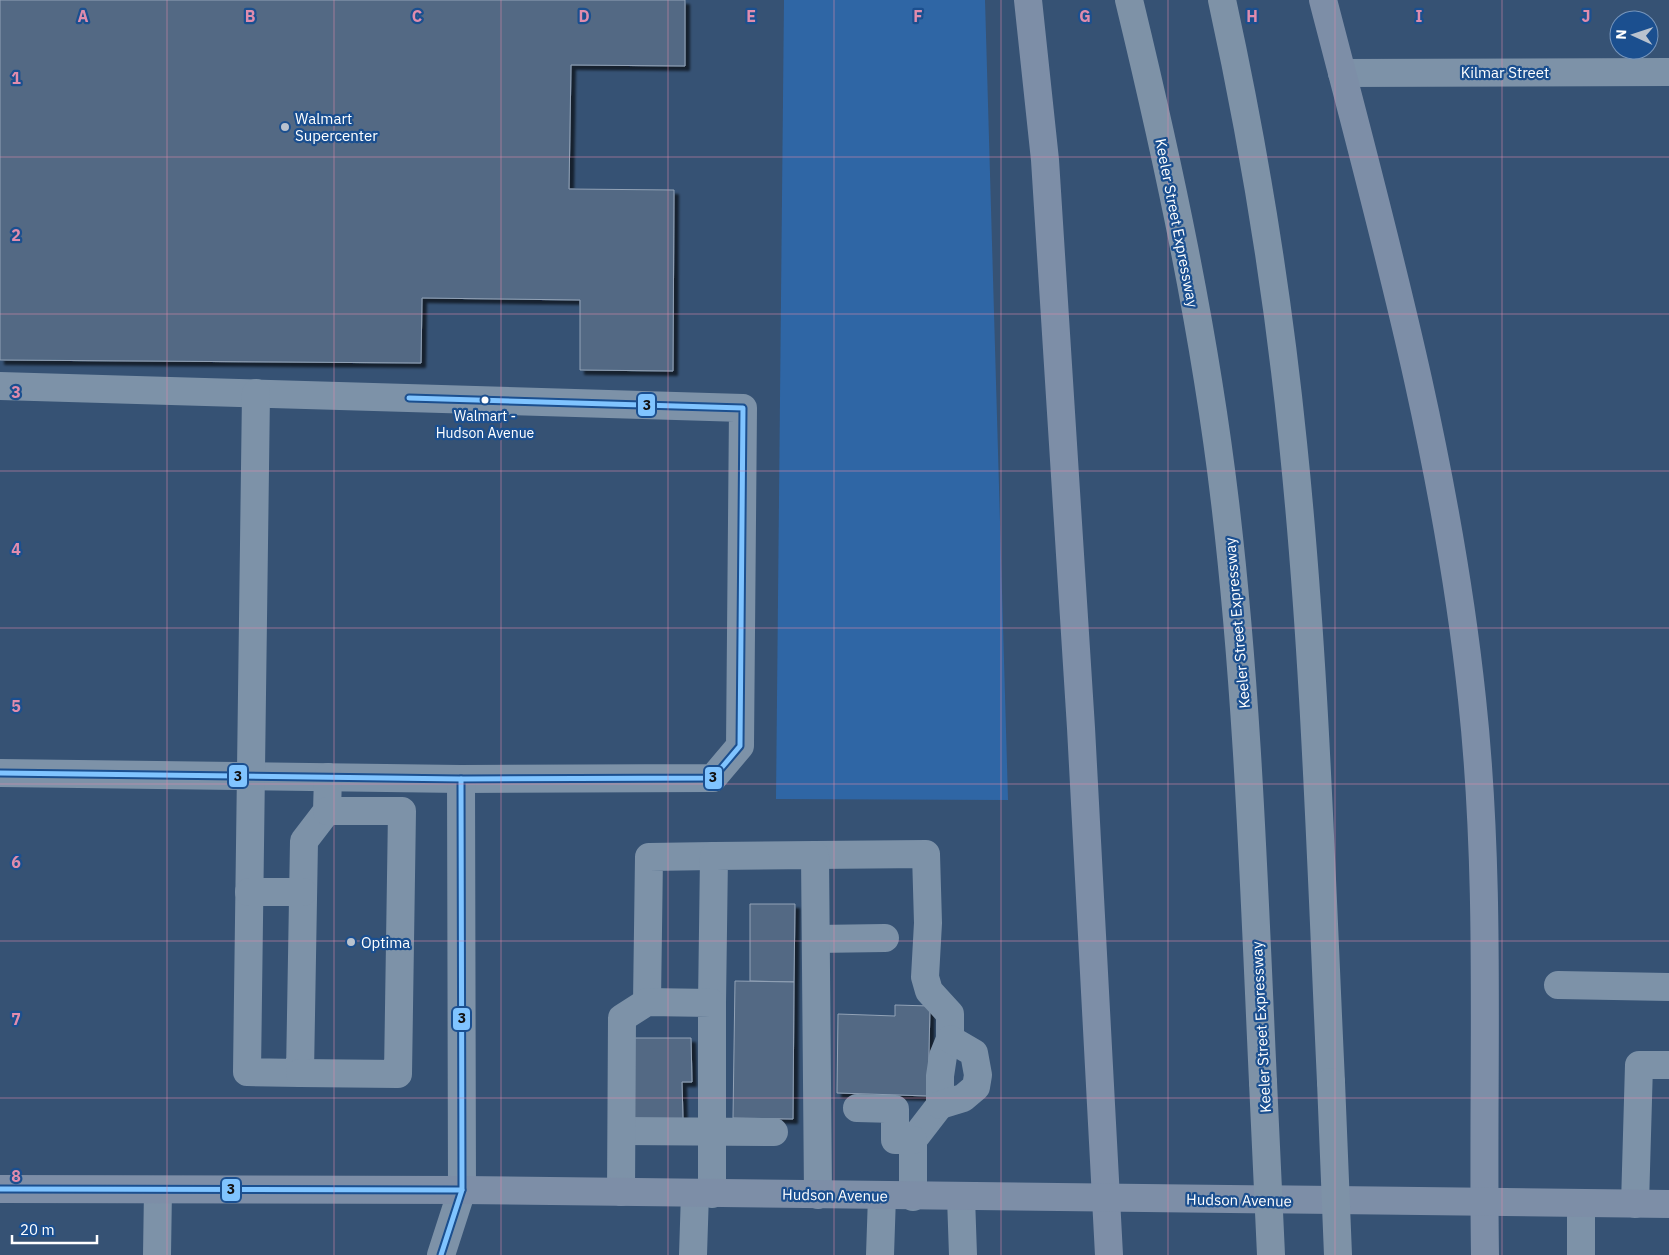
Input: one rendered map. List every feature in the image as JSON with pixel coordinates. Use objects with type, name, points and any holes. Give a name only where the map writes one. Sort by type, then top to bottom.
[{"type":"highway","name":"Keeler Street Expressway","points":[[1129,0],[1183,244],[1201,345],[1224,498],[1244,703],[1271,1255]]},
{"type":"highway","points":[[1222,0],[1258,183],[1275,294],[1293,442],[1310,648],[1338,1255]]},
{"type":"main road","points":[[1028,0],[1046,169],[1081,738],[1109,1255]]},
{"type":"main road","points":[[1323,0],[1422,394],[1444,505],[1466,650],[1477,755],[1482,857],[1485,1255]]},
{"type":"main road","name":"Hudson Avenue","points":[[0,1189],[462,1190],[913,1197],[1669,1204]]},
{"type":"street","name":"Kilmar Street","points":[[1342,73],[1669,72]]},
{"type":"street","points":[[0,386],[743,408],[740,746],[713,778],[461,779],[0,773]]},
{"type":"street","points":[[256,393],[247,1072],[398,1074],[402,811],[327,811]]},
{"type":"street","points":[[300,1073],[304,841],[327,811],[328,777]]},
{"type":"street","points":[[441,1255],[462,1190],[461,779]]},
{"type":"street","points":[[647,1002],[648,857],[926,854],[928,923],[925,977],[929,991],[950,1014],[950,1039],[943,1056],[940,1105],[913,1140],[913,1197]]},
{"type":"street","points":[[816,855],[818,1195]]},
{"type":"street","points":[[693,1255],[712,1131],[714,856]]},
{"type":"street","points":[[249,892],[303,892]]},
{"type":"street","points":[[816,939],[885,938]]},
{"type":"street","points":[[1558,985],[1669,987]]},
{"type":"street","points":[[622,1192],[622,1018],[647,1002],[712,1003]]},
{"type":"street","points":[[940,1105],[963,1098],[976,1088],[978,1075],[974,1053],[950,1039]]},
{"type":"street","points":[[1635,1204],[1639,1065],[1669,1065]]},
{"type":"street","points":[[857,1108],[895,1109],[895,1140],[913,1140]]},
{"type":"street","points":[[622,1131],[774,1132]]},
{"type":"street","points":[[157,1255],[158,1190]]},
{"type":"street","points":[[880,1255],[882,1196]]},
{"type":"street","points":[[961,1197],[963,1255]]},
{"type":"street","points":[[1581,1204],[1581,1255]]},
{"type":"shaded area","points":[[784,0],[985,0],[1008,800],[776,799]]},
{"type":"building","name":"Walmart Supercenter","points":[[0,0],[685,0],[685,66],[571,65],[569,189],[674,190],[673,371],[580,370],[580,300],[422,298],[421,363],[0,360]]},
{"type":"building","points":[[750,904],[795,904],[794,982],[750,981]]},
{"type":"building","points":[[735,981],[794,982],[793,1119],[733,1118]]},
{"type":"building","points":[[895,1005],[930,1006],[928,1096],[837,1093],[838,1014],[895,1016]]},
{"type":"building","points":[[630,1038],[691,1038],[692,1082],[682,1082],[683,1119],[630,1119]]},
{"type":"transit line","name":"3","points":[[0,773],[461,779],[713,778],[740,746],[743,408],[409,398]]},
{"type":"transit line","name":"3","points":[[441,1255],[462,1190],[461,779]]},
{"type":"transit line","name":"3","points":[[0,1189],[462,1190]]},
{"type":"place","name":"Walmart Supercenter","points":[[285,127]]},
{"type":"place","name":"Walmart - Hudson Avenue","points":[[485,400]]},
{"type":"place","name":"Optima","points":[[351,942]]}]
